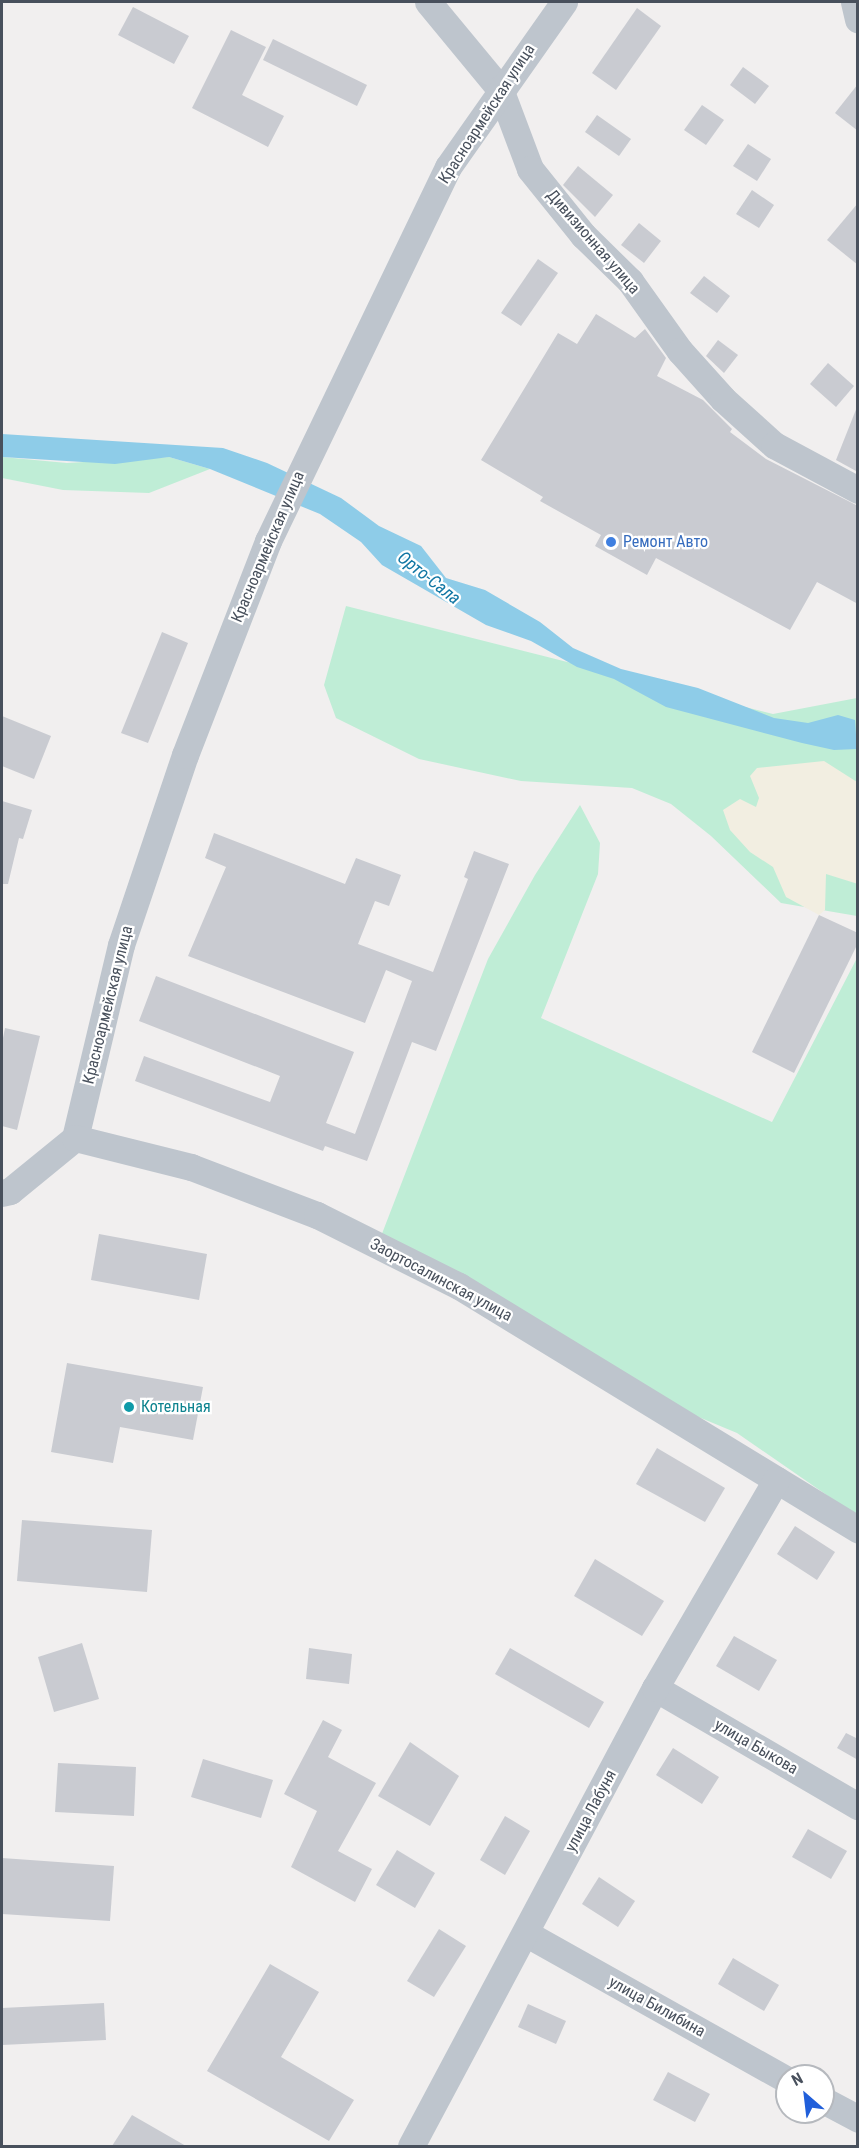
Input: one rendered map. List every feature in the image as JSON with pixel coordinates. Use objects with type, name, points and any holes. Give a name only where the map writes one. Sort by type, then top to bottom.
[{"type":"street","name":"Дивизионная улица","points":[[428,2],[500,89],[530,169],[583,235],[630,281],[680,351],[723,399],[774,445],[858,490]]},
{"type":"street","name":"Красноармейская улица","points":[[75,1138],[124,936],[185,755],[300,469],[448,167],[500,89],[564,2]]},
{"type":"street","points":[[854,2],[858,20]]},
{"type":"street","points":[[2,1192],[10,1191],[75,1138]]},
{"type":"street","name":"Заортосалинская улица","points":[[75,1138],[191,1167],[317,1215],[459,1286],[858,1530]]},
{"type":"street","name":"улица Лабуня","points":[[411,2146],[526,1934],[655,1688],[776,1480]]},
{"type":"street","name":"улица Быкова","points":[[655,1688],[858,1806]]},
{"type":"street","name":"улица Билибина","points":[[526,1934],[775,2073]]},
{"type":"street","points":[[835,2107],[858,2119]]},
{"type":"green space","points":[[2,457],[67,463],[169,457],[210,469],[149,493],[63,490],[2,478]]},
{"type":"green space","points":[[346,606],[773,714],[857,698],[857,916],[781,903],[711,836],[671,804],[632,788],[521,781],[419,759],[336,718],[324,685]]},
{"type":"green space","points":[[580,805],[600,843],[598,874],[541,1018],[772,1122],[857,958],[857,1516],[737,1433],[624,1386],[378,1244],[488,959],[535,875]]},
{"type":"sand","points":[[824,761],[857,782],[858,884],[826,874],[825,910],[819,915],[786,897],[773,867],[750,852],[730,830],[723,810],[740,799],[756,807],[759,798],[750,776],[757,768]]},
{"type":"water","name":"Орто-Сала","points":[[2,434],[223,448],[267,463],[341,498],[379,526],[421,546],[446,578],[485,590],[540,622],[573,648],[621,669],[698,688],[774,718],[808,723],[838,715],[855,720],[857,749],[834,750],[802,743],[666,707],[614,679],[577,667],[531,641],[486,625],[382,565],[361,542],[320,514],[210,469],[169,457],[115,464],[2,457]]},
{"type":"building","points":[[133,7],[189,36],[174,64],[118,35]]},
{"type":"building","points":[[637,8],[661,26],[616,90],[592,73]]},
{"type":"building","points":[[231,30],[266,47],[242,95],[284,116],[268,147],[192,108]]},
{"type":"building","points":[[273,39],[367,85],[357,106],[263,60]]},
{"type":"building","points":[[743,67],[769,86],[755,104],[730,85]]},
{"type":"building","points":[[858,84],[858,131],[835,113]]},
{"type":"building","points":[[702,105],[724,120],[706,145],[684,130]]},
{"type":"building","points":[[597,115],[631,139],[619,156],[585,132]]},
{"type":"building","points":[[748,144],[771,159],[757,181],[733,166]]},
{"type":"building","points":[[578,166],[613,195],[595,217],[563,185]]},
{"type":"building","points":[[752,190],[774,205],[759,228],[736,214]]},
{"type":"building","points":[[858,203],[858,265],[827,240]]},
{"type":"building","points":[[639,223],[661,241],[644,263],[621,245]]},
{"type":"building","points":[[538,259],[558,273],[521,326],[501,313]]},
{"type":"building","points":[[704,276],[730,296],[717,313],[690,293]]},
{"type":"building","points":[[596,314],[635,338],[645,329],[666,358],[657,376],[703,400],[732,429],[730,432],[766,459],[858,506],[858,604],[817,582],[790,630],[656,558],[647,575],[595,546],[601,535],[540,501],[543,497],[481,460],[558,333],[577,344]]},
{"type":"building","points":[[718,340],[738,355],[724,373],[706,356]]},
{"type":"building","points":[[828,363],[854,386],[836,407],[810,384]]},
{"type":"building","points":[[857,407],[858,467],[856,471],[836,460]]},
{"type":"building","points":[[162,632],[188,643],[148,743],[121,733]]},
{"type":"building","points":[[2,716],[51,736],[34,779],[2,766]]},
{"type":"building","points":[[2,801],[32,810],[23,839],[19,838],[8,884],[2,884]]},
{"type":"building","points":[[214,833],[345,884],[356,858],[401,875],[389,906],[375,901],[358,944],[433,972],[468,879],[464,877],[474,851],[509,864],[436,1051],[412,1042],[367,1161],[325,1146],[323,1151],[135,1081],[144,1056],[270,1102],[280,1076],[139,1021],[156,976],[354,1052],[326,1123],[355,1134],[412,981],[386,970],[365,1023],[188,956],[226,867],[205,858]]},
{"type":"building","points":[[819,915],[858,933],[858,943],[794,1073],[752,1052]]},
{"type":"building","points":[[5,1028],[40,1036],[17,1130],[2,1126],[2,1043]]},
{"type":"building","points":[[99,1234],[207,1254],[199,1300],[91,1280]]},
{"type":"building","name":"Котельная","points":[[67,1363],[203,1387],[193,1440],[120,1427],[113,1463],[51,1452]]},
{"type":"building","points":[[657,1448],[725,1488],[705,1522],[636,1484]]},
{"type":"building","points":[[22,1520],[152,1530],[147,1592],[17,1581]]},
{"type":"building","points":[[795,1526],[835,1552],[817,1580],[777,1554]]},
{"type":"building","points":[[595,1559],[664,1601],[642,1636],[574,1596]]},
{"type":"building","points":[[734,1636],[777,1660],[759,1691],[716,1666]]},
{"type":"building","points":[[82,1643],[99,1699],[54,1712],[38,1657]]},
{"type":"building","points":[[309,1648],[352,1654],[349,1684],[306,1679]]},
{"type":"building","points":[[510,1648],[604,1702],[589,1728],[495,1674]]},
{"type":"building","points":[[323,1720],[342,1730],[328,1757],[376,1783],[338,1851],[372,1869],[355,1902],[291,1867],[317,1811],[284,1794]]},
{"type":"building","points":[[846,1733],[858,1739],[858,1760],[837,1748]]},
{"type":"building","points":[[410,1742],[459,1776],[430,1826],[378,1796]]},
{"type":"building","points":[[673,1748],[719,1777],[702,1804],[656,1775]]},
{"type":"building","points":[[203,1759],[273,1780],[261,1818],[191,1797]]},
{"type":"building","points":[[58,1763],[136,1767],[134,1816],[55,1812]]},
{"type":"building","points":[[505,1816],[530,1831],[505,1875],[480,1860]]},
{"type":"building","points":[[808,1829],[847,1851],[831,1879],[792,1857]]},
{"type":"building","points":[[397,1850],[435,1873],[415,1908],[376,1885]]},
{"type":"building","points":[[2,1858],[114,1866],[110,1921],[2,1914]]},
{"type":"building","points":[[599,1877],[635,1901],[618,1927],[582,1904]]},
{"type":"building","points":[[439,1929],[466,1946],[434,1997],[407,1981]]},
{"type":"building","points":[[733,1958],[779,1985],[764,2011],[718,1984]]},
{"type":"building","points":[[270,1964],[319,1992],[281,2057],[354,2100],[329,2141],[207,2071]]},
{"type":"building","points":[[104,2003],[106,2040],[2,2045],[2,2008]]},
{"type":"building","points":[[528,2004],[566,2021],[556,2044],[518,2027]]},
{"type":"building","points":[[668,2072],[710,2094],[695,2122],[653,2100]]},
{"type":"building","points":[[132,2115],[186,2146],[112,2146]]},
{"type":"place","name":"Ремонт Авто","points":[[611,542]]},
{"type":"place","name":"Котельная","points":[[129,1407]]}]
